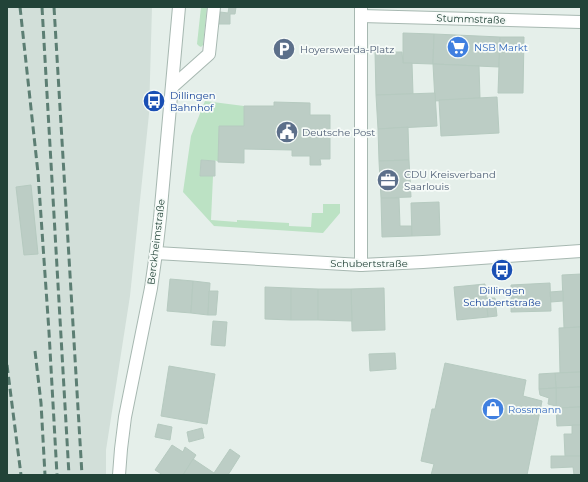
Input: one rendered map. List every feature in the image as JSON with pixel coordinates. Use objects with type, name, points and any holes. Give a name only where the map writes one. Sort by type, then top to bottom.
[{"type":"street","name":"Berckheimstraße","points":[[119,475],[125,417],[151,288],[156,253],[179,7]]},
{"type":"street","points":[[172,87],[210,54],[214,7]]},
{"type":"street","points":[[361,11],[361,265]]},
{"type":"street","name":"Stummstraße","points":[[361,11],[581,22]]},
{"type":"street","name":"Schubertstraße","points":[[156,253],[361,265],[431,262],[581,251]]},
{"type":"shaded area","points":[[7,7],[152,7],[149,114],[130,296],[106,450],[106,475],[7,475]]},
{"type":"green space","points":[[201,7],[207,7],[203,45],[201,47],[197,44]]},
{"type":"green space","points":[[205,101],[244,106],[244,126],[219,161],[201,160],[200,175],[213,176],[211,220],[289,223],[289,226],[311,227],[312,213],[323,213],[323,204],[340,204],[340,213],[323,233],[214,226],[183,192],[191,136]]},
{"type":"building","points":[[229,7],[236,7],[235,14],[230,14],[230,24],[219,24],[220,12],[228,13]]},
{"type":"building","points":[[403,33],[434,34],[433,64],[403,63]]},
{"type":"building","points":[[434,34],[500,37],[499,67],[433,64]]},
{"type":"building","points":[[500,37],[524,37],[523,93],[498,93]]},
{"type":"building","points":[[375,52],[402,52],[403,63],[412,63],[413,94],[376,95]]},
{"type":"building","points":[[433,64],[479,66],[480,98],[435,101]]},
{"type":"building","points":[[435,93],[437,126],[378,129],[376,95]]},
{"type":"building","points":[[497,97],[499,133],[441,136],[439,100]]},
{"type":"building","points":[[274,102],[310,103],[310,115],[330,115],[330,159],[320,159],[321,165],[310,165],[310,156],[292,156],[292,150],[244,149],[244,163],[218,162],[219,126],[244,126],[244,106],[274,106]]},
{"type":"building","points":[[408,127],[409,160],[379,161],[378,129]]},
{"type":"building","points":[[201,160],[215,161],[215,176],[200,176]]},
{"type":"building","points":[[409,160],[411,197],[381,198],[379,161]]},
{"type":"building","points":[[31,185],[38,254],[24,255],[16,187]]},
{"type":"building","points":[[381,198],[399,198],[400,226],[412,226],[412,236],[382,237]]},
{"type":"building","points":[[439,202],[440,235],[412,236],[411,203]]},
{"type":"building","points":[[581,274],[581,327],[564,328],[562,275]]},
{"type":"building","points":[[170,279],[193,281],[191,313],[167,311]]},
{"type":"building","points":[[193,281],[210,283],[208,315],[191,313]]},
{"type":"building","points":[[550,283],[551,311],[511,312],[511,285]]},
{"type":"building","points":[[485,284],[488,317],[457,320],[454,287]]},
{"type":"building","points":[[265,287],[291,288],[291,320],[265,319]]},
{"type":"building","points":[[291,288],[318,289],[318,320],[291,320]]},
{"type":"building","points":[[384,288],[385,330],[352,331],[351,289]]},
{"type":"building","points":[[318,289],[351,289],[352,321],[318,320]]},
{"type":"building","points":[[209,291],[218,291],[216,315],[208,315]]},
{"type":"building","points":[[563,291],[563,301],[551,302],[550,292]]},
{"type":"building","points":[[486,298],[495,298],[497,316],[488,317]]},
{"type":"building","points":[[213,321],[227,322],[225,346],[211,345]]},
{"type":"building","points":[[581,327],[581,372],[560,373],[559,328]]},
{"type":"building","points":[[395,353],[396,369],[370,371],[369,354]]},
{"type":"building","points":[[445,363],[526,380],[523,396],[542,401],[527,475],[431,475],[434,464],[421,461],[432,409],[435,409]]},
{"type":"building","points":[[169,366],[215,374],[207,424],[161,416]]},
{"type":"building","points":[[581,372],[581,387],[556,388],[555,373]]},
{"type":"building","points":[[555,373],[556,388],[539,389],[539,374]]},
{"type":"building","points":[[581,387],[581,407],[556,408],[556,388]]},
{"type":"building","points":[[556,388],[556,406],[548,404],[549,398],[540,395],[539,389]]},
{"type":"building","points":[[581,407],[581,425],[557,426],[556,408]]},
{"type":"building","points":[[158,424],[172,427],[170,440],[155,437]]},
{"type":"building","points":[[572,425],[581,425],[581,456],[565,456],[564,434],[572,434]]},
{"type":"building","points":[[202,428],[204,438],[189,442],[187,432]]},
{"type":"building","points":[[172,445],[183,452],[185,447],[196,455],[183,475],[163,475],[155,470]]},
{"type":"building","points":[[230,449],[240,456],[228,475],[217,475],[214,473]]},
{"type":"building","points":[[551,456],[581,456],[581,475],[574,475],[573,467],[551,468]]},
{"type":"building","points":[[193,459],[214,473],[213,475],[183,475]]},
{"type":"railway","points":[[20,7],[38,173],[57,475]]},
{"type":"railway","points":[[42,7],[69,475]]},
{"type":"railway","points":[[54,7],[82,475]]},
{"type":"railway","points":[[35,351],[41,403],[45,475]]},
{"type":"railway","points":[[7,365],[21,475]]},
{"type":"place","name":"NSB Markt","points":[[458,47]]},
{"type":"place","name":"Hoyerswerda-Platz","points":[[284,49]]},
{"type":"place","name":"Dillingen Bahnhof","points":[[154,101]]},
{"type":"place","name":"Deutsche Post","points":[[287,132]]},
{"type":"place","name":"CDU Kreisverband Saarlouis","points":[[388,180]]},
{"type":"place","name":"Dillingen Schubertstraße","points":[[502,270]]},
{"type":"place","name":"Rossmann","points":[[493,409]]}]
